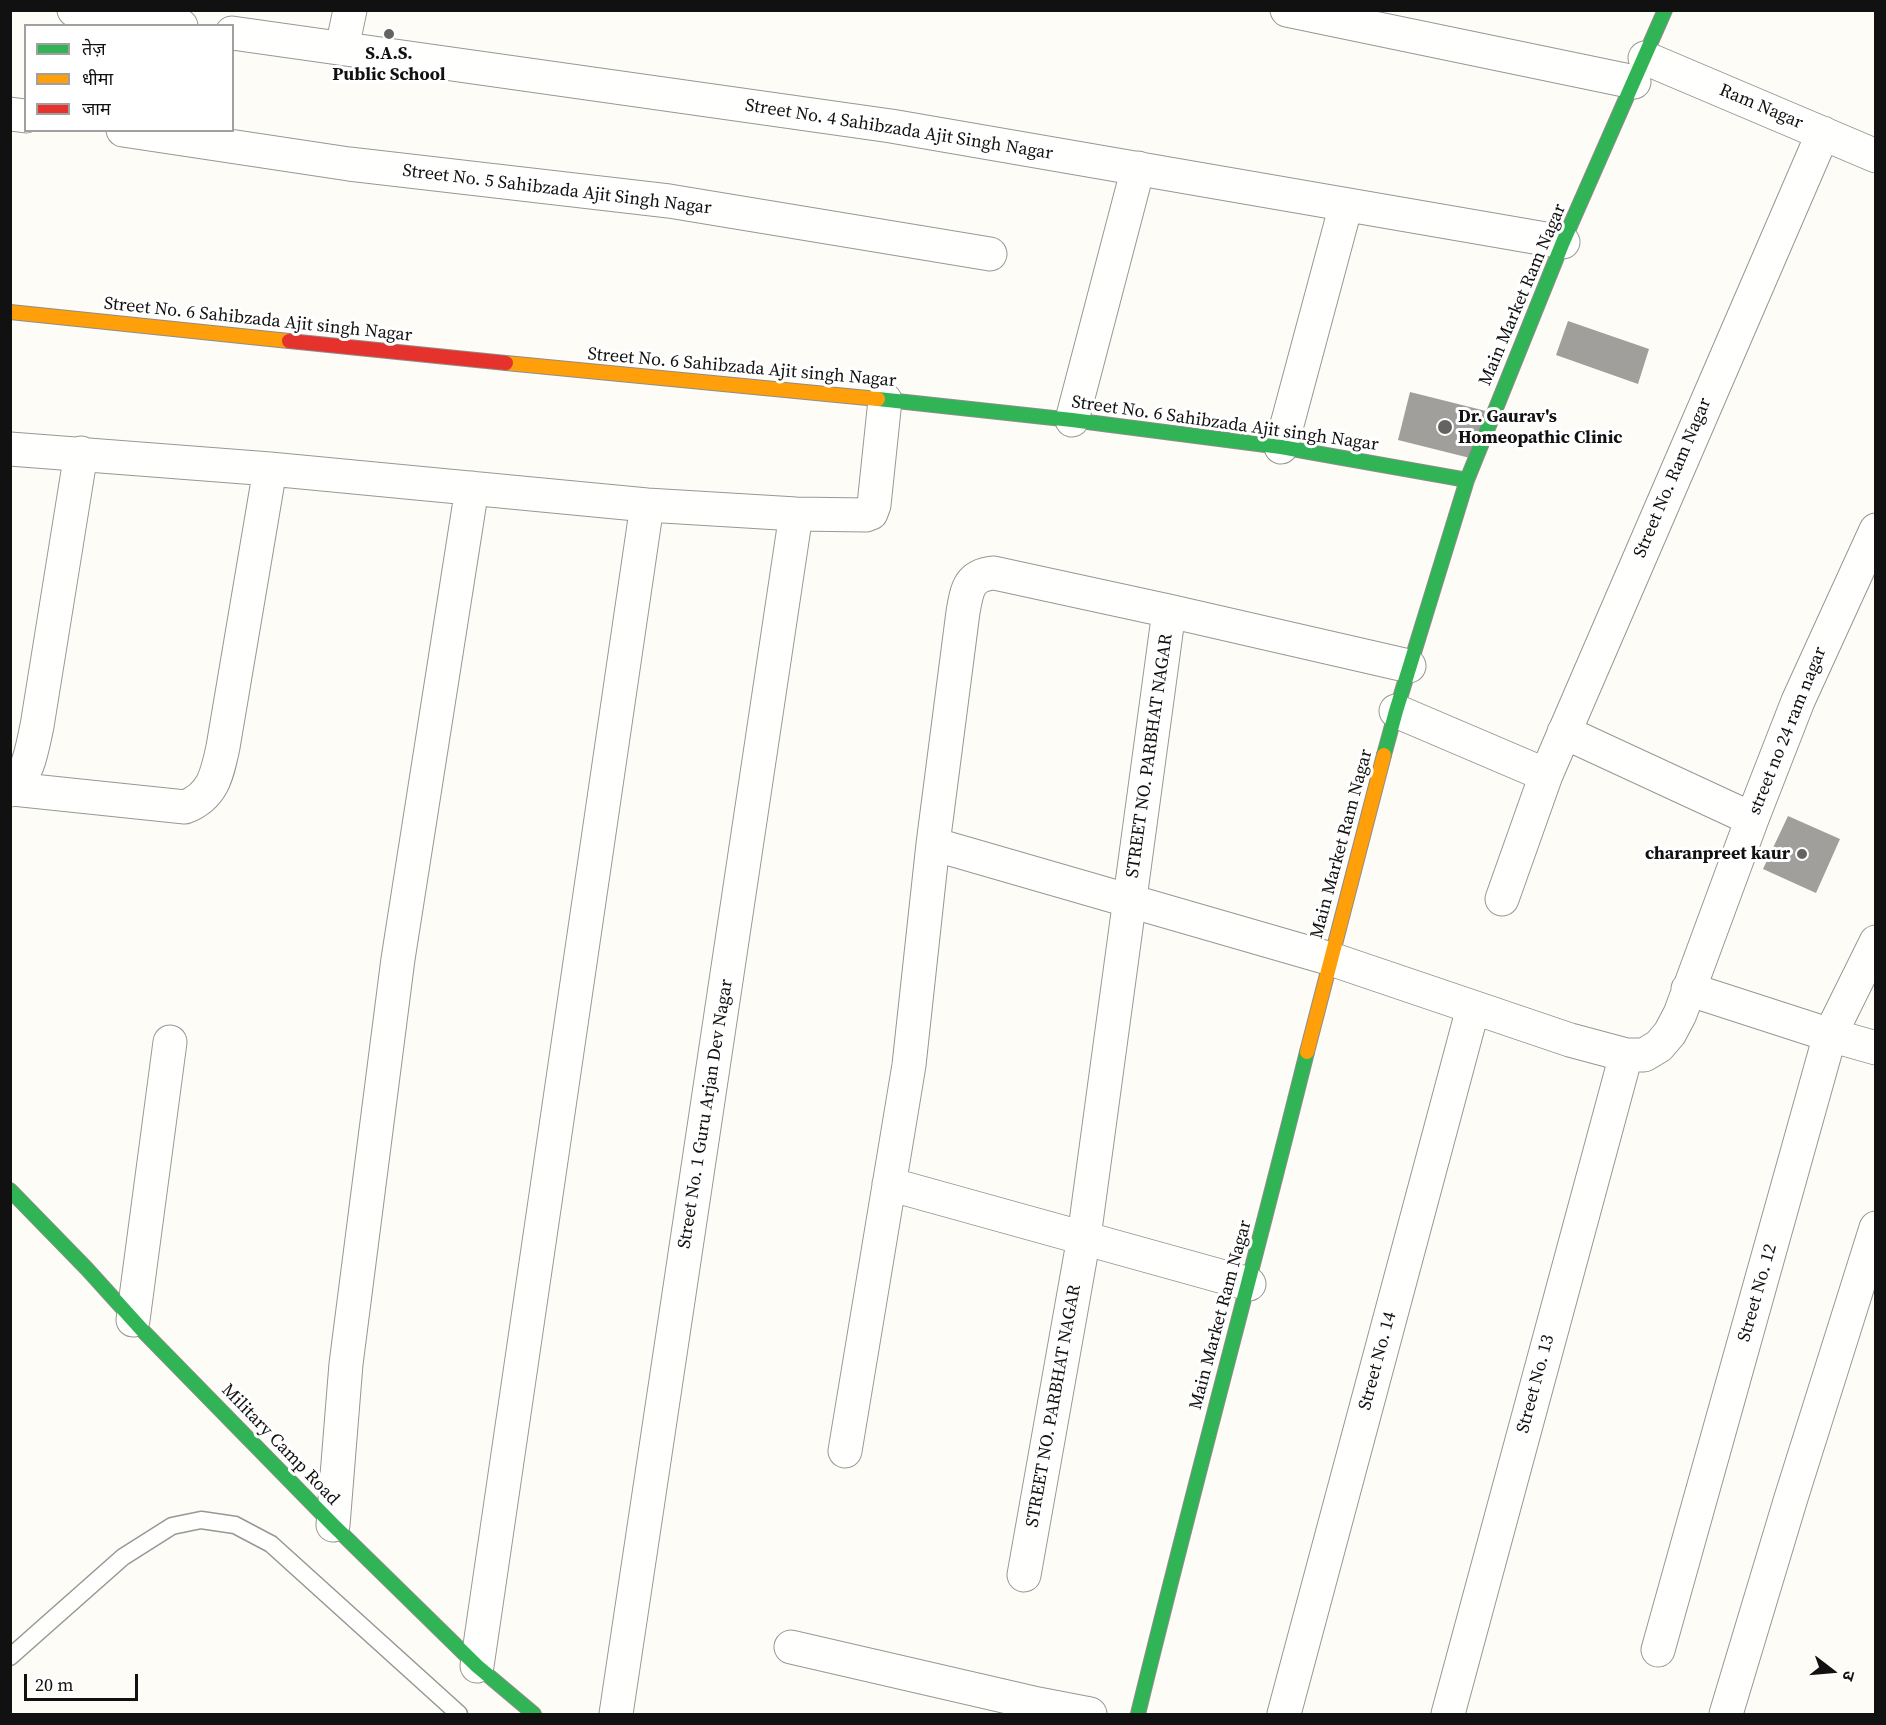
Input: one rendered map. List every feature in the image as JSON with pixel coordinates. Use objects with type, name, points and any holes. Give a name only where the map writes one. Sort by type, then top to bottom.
[{"type":"street","points":[[74,10],[168,24]]},
{"type":"street","points":[[342,48],[350,10]]},
{"type":"street","name":"Ram Nagar","points":[[1287,10],[1640,70],[1822,133],[1875,156]]},
{"type":"street","name":"Main Market Ram Nagar","points":[[1138,1714],[1330,959],[1409,666],[1467,480],[1563,242],[1665,10]]},
{"type":"street","name":"Street No. 4 Sahibzada Ajit Singh Nagar","points":[[234,33],[891,126],[1563,242]]},
{"type":"street","name":"Street No. 5 Sahibzada Ajit Singh Nagar","points":[[136,132],[349,164],[669,201],[990,254]]},
{"type":"street","name":"Street No. Ram Nagar","points":[[1502,899],[1546,775],[1822,133]]},
{"type":"street","points":[[1072,420],[1138,168]]},
{"type":"street","points":[[1281,447],[1346,205]]},
{"type":"street","name":"Street No. 6 Sahibzada Ajit singh Nagar","points":[[10,312],[1072,420],[1281,447],[1467,480]]},
{"type":"street","points":[[10,449],[270,469],[647,505],[796,514],[866,515],[871,513],[874,505],[885,400]]},
{"type":"street","points":[[12,790],[22,779],[37,726],[81,453]]},
{"type":"street","points":[[12,790],[185,807],[198,802],[208,791],[218,769],[223,747],[270,469]]},
{"type":"street","points":[[333,1525],[346,1364],[398,959],[472,488]]},
{"type":"street","points":[[477,1666],[647,505]]},
{"type":"street","name":"Street No. 1 Guru Arjan Dev Nagar","points":[[616,1714],[796,514]]},
{"type":"street","name":"street no 24 ram nagar","points":[[1330,959],[1570,1040],[1626,1055],[1644,1055],[1659,1046],[1670,1033],[1680,1014],[1798,701],[1875,530]]},
{"type":"street","name":"STREET NO. PARBHAT NAGAR","points":[[845,1451],[909,1065],[933,844],[963,612],[973,581],[981,574],[994,573],[1409,666]]},
{"type":"street","name":"STREET NO. PARBHAT NAGAR","points":[[1024,1575],[1083,1237],[1131,902],[1169,611]]},
{"type":"street","points":[[1396,711],[1546,775]]},
{"type":"street","points":[[1564,732],[1752,819]]},
{"type":"street","name":"STREET NO. PARBHAT NAGAR","points":[[933,844],[1330,959]]},
{"type":"street","name":"Street No. 12","points":[[1658,1650],[1830,1035],[1875,942]]},
{"type":"street","points":[[1688,989],[1875,1048]]},
{"type":"street","name":"Street No. 14","points":[[1284,1714],[1473,1008]]},
{"type":"street","points":[[133,1320],[170,1042]]},
{"type":"street","name":"Street No. 13","points":[[1448,1714],[1626,1055]]},
{"type":"street","points":[[889,1184],[1249,1284]]},
{"type":"street","name":"Military Camp Road","points":[[10,1190],[333,1525],[477,1666],[534,1714]]},
{"type":"street","points":[[1726,1714],[1875,1228]]},
{"type":"street","points":[[791,1647],[1090,1714]]},
{"type":"lane","points":[[10,1657],[123,1557],[172,1526],[201,1520],[235,1525],[271,1544],[459,1714]]},
{"type":"building","points":[[1568,321],[1649,349],[1638,384],[1556,355]]},
{"type":"building","points":[[1410,392],[1486,411],[1474,459],[1398,440]]},
{"type":"building","name":"charanpreet kaur","points":[[1788,816],[1840,839],[1816,893],[1763,869]]},
{"type":"traffic: fast","points":[[1384,755],[1467,480],[1563,242],[1665,10]]},
{"type":"traffic: fast","points":[[878,399],[1072,420],[1281,447],[1467,480]]},
{"type":"traffic: fast","points":[[1138,1714],[1307,1052]]},
{"type":"traffic: fast","points":[[10,1190],[144,1332],[333,1525],[477,1666],[534,1714]]},
{"type":"traffic: slow","points":[[10,312],[289,341]]},
{"type":"traffic: slow","points":[[506,363],[878,399]]},
{"type":"traffic: slow","points":[[1307,1052],[1384,755]]},
{"type":"traffic: jam","points":[[289,341],[506,363]]},
{"type":"place","name":"S.A.S. Public School","points":[[389,34]]},
{"type":"place","name":"Dr. Gaurav's Homeopathic Clinic","points":[[1445,427]]},
{"type":"place","name":"charanpreet kaur","points":[[1802,854]]}]
